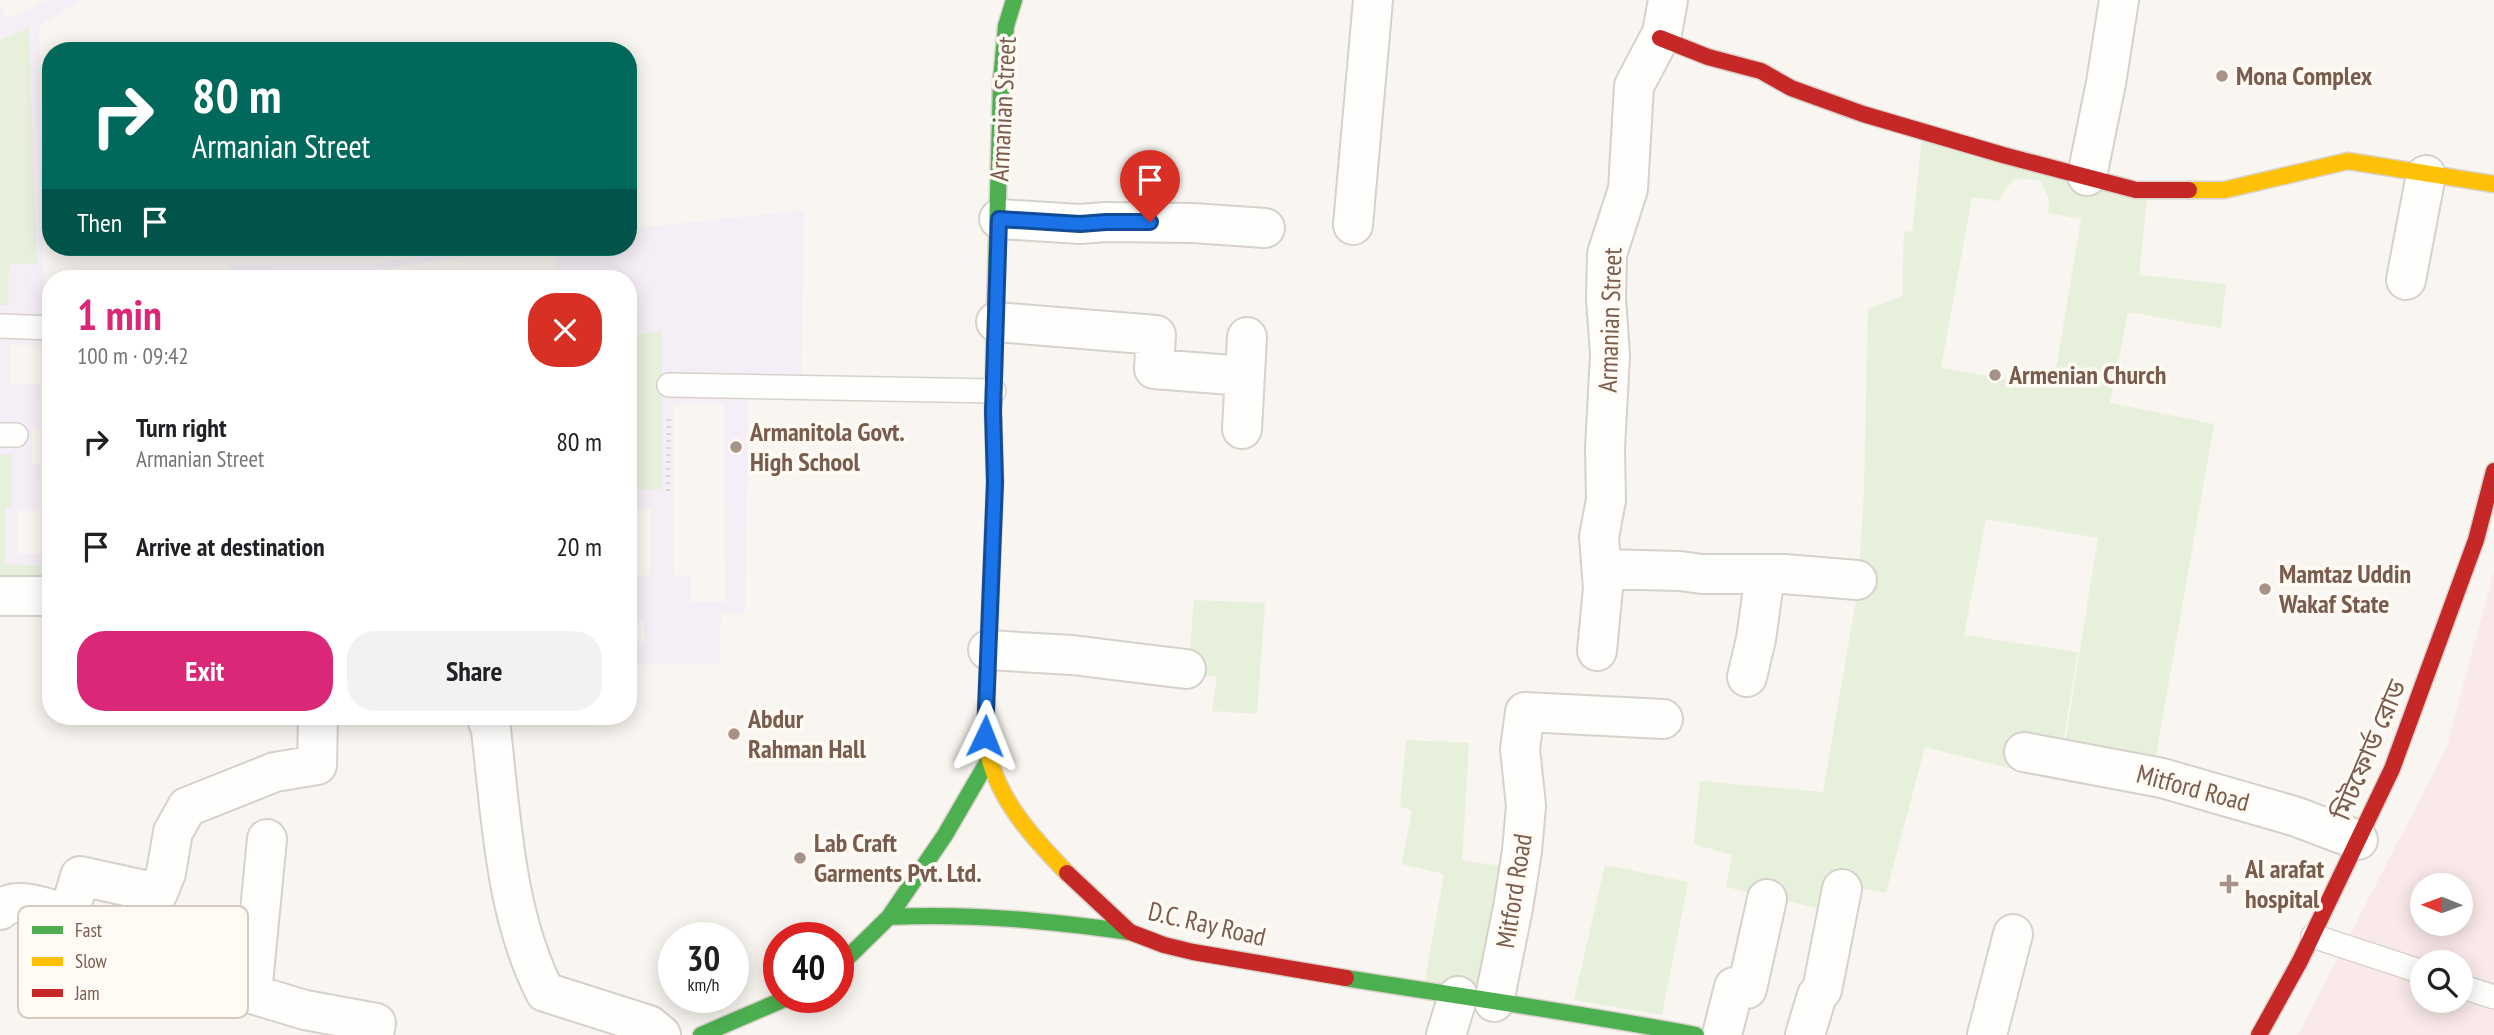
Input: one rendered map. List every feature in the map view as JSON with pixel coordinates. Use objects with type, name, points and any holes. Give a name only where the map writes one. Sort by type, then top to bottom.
[{"type":"street","name":"Armanian Street","points":[[988,761],[985,736],[995,482],[994,391],[1001,81],[1006,26],[1014,0]]},
{"type":"street","points":[[1353,225],[1373,0]]},
{"type":"street","name":"Armanian Street","points":[[1597,651],[1603,588],[1599,537],[1606,500],[1605,448],[1610,355],[1606,299],[1607,254],[1629,189],[1634,86],[1660,38],[1668,0]]},
{"type":"street","points":[[2087,176],[2119,0]]},
{"type":"street","points":[[1660,38],[1708,57],[1760,71],[1791,88],[1863,114],[2136,190],[2224,190],[2348,161],[2494,184]]},
{"type":"street","points":[[2406,280],[2426,175]]},
{"type":"street","name":"Armanian Street","points":[[999,219],[1080,224],[1193,223],[1265,228]]},
{"type":"street","points":[[996,322],[1156,335],[1154,369],[1245,376]]},
{"type":"street","points":[[1242,429],[1247,337]]},
{"type":"street","name":"মিটফোর্ড রোড","points":[[2259,1035],[2312,936],[2392,769],[2472,553],[2494,471]]},
{"type":"street","points":[[1602,569],[1702,574],[1784,574],[1857,580]]},
{"type":"street","points":[[1747,677],[1766,575]]},
{"type":"street","points":[[0,596],[42,596]]},
{"type":"street","points":[[988,650],[1072,655],[1186,668]]},
{"type":"street","name":"Mitford Road","points":[[1476,999],[1513,908],[1526,806],[1520,749],[1525,712],[1663,719]]},
{"type":"street","points":[[71,906],[80,876],[158,893],[166,873],[173,832],[187,807],[275,772],[317,765],[318,725]]},
{"type":"street","points":[[489,725],[507,867],[523,932],[545,992],[649,1025],[661,1035]]},
{"type":"street","name":"Mitford Road","points":[[2024,752],[2162,778],[2294,816],[2358,840]]},
{"type":"street","points":[[854,951],[889,917],[945,835],[988,761]]},
{"type":"street","name":"D.C. Ray Road","points":[[988,761],[1014,814],[1080,887],[1130,932],[1164,945],[1193,952],[1476,999]]},
{"type":"street","points":[[267,839],[252,994],[304,1010],[376,1024],[374,1035]]},
{"type":"street","points":[[1805,1035],[1817,995],[1822,990],[1842,889]]},
{"type":"street","points":[[1722,1035],[1734,987],[1747,989],[1767,899]]},
{"type":"street","points":[[0,910],[5,905],[23,903],[36,906]]},
{"type":"street","points":[[889,917],[945,914],[1032,919],[1130,932]]},
{"type":"street","points":[[1987,1035],[2013,934]]},
{"type":"street","points":[[1446,1035],[1476,999],[1567,1011],[1696,1035]]},
{"type":"street","points":[[701,1035],[763,1008]]},
{"type":"lane","points":[[0,326],[42,328]]},
{"type":"lane","points":[[669,385],[994,391]]},
{"type":"lane","points":[[2312,936],[2410,968]]},
{"type":"lane","points":[[2473,990],[2494,997]]},
{"type":"path","points":[[668,491],[669,385]]},
{"type":"shaded area","points":[[48,0],[82,0],[39,26],[42,345],[10,345],[10,384],[40,384],[39,428],[32,429],[32,464],[40,464],[39,511],[17,511],[17,553],[42,554],[42,566],[5,565],[5,507],[12,506],[12,455],[0,455],[0,305],[8,304],[9,264],[37,263],[29,29],[0,40],[0,3],[7,19]]},
{"type":"shaded area","name":"Armanitola Govt. High School","points":[[805,210],[801,376],[749,377],[745,613],[721,613],[720,663],[637,665],[637,642],[645,642],[644,621],[637,621],[637,576],[651,575],[651,508],[637,508],[637,490],[662,489],[662,333],[637,334],[637,270],[557,270],[554,256],[637,256],[637,228]],"holes":[[[724,404],[725,602],[691,602],[691,576],[673,575],[673,405]]]},
{"type":"shaded area","points":[[422,256],[469,256],[378,270],[229,270],[229,265],[375,263]]},
{"type":"shaded area","points":[[42,567],[42,588],[0,587]]},
{"type":"shaded area","points":[[2494,572],[2494,1035],[2298,1035],[2446,749]]},
{"type":"green space","points":[[29,28],[37,264],[9,264],[8,305],[0,305],[0,40]]},
{"type":"green space","points":[[1922,138],[2147,197],[2139,275],[2226,284],[2221,328],[2128,312],[2110,403],[2214,424],[2154,767],[2064,749],[2098,538],[1986,519],[1964,635],[2078,652],[2062,749],[2019,743],[2013,769],[1925,747],[1886,893],[1839,884],[1831,911],[1726,887],[1732,855],[1694,844],[1700,781],[1823,792],[1858,589],[1864,491],[1868,309],[1902,296],[1904,231],[1912,232]],"holes":[[[2017,178],[2041,181],[2049,199],[2048,213],[2081,219],[2053,388],[1941,368],[1972,197],[2000,201],[2005,189]]]},
{"type":"green space","points":[[662,332],[662,489],[637,490],[637,334]]},
{"type":"green space","points":[[12,454],[12,506],[5,507],[5,564],[42,566],[42,581],[0,581],[0,455]]},
{"type":"green space","points":[[1194,600],[1265,603],[1257,714],[1212,711],[1217,677],[1188,673]]},
{"type":"green space","points":[[1406,740],[1469,743],[1462,861],[1513,867],[1490,995],[1424,985],[1444,874],[1402,864],[1412,810],[1400,807]]},
{"type":"green space","points":[[1605,865],[1688,882],[1662,1015],[1574,1000]]},
{"type":"traffic: fast","points":[[995,310],[1001,81],[1006,26],[1014,0]]},
{"type":"traffic: fast","points":[[854,951],[889,917],[945,835],[988,761]]},
{"type":"traffic: fast","points":[[889,917],[1010,919],[1130,932]]},
{"type":"traffic: fast","points":[[1346,978],[1696,1035]]},
{"type":"traffic: fast","points":[[701,1035],[763,1008]]},
{"type":"traffic: slow","points":[[2189,190],[2224,190],[2348,161],[2494,184]]},
{"type":"traffic: slow","points":[[995,310],[995,482],[985,736],[995,776],[1014,811],[1067,873]]},
{"type":"traffic: jam","points":[[1660,38],[1708,57],[1761,71],[1791,88],[1863,114],[2003,155],[2136,190],[2189,190]]},
{"type":"traffic: jam","points":[[2259,1035],[2300,961],[2392,769],[2476,540],[2494,471]]},
{"type":"traffic: jam","points":[[1067,873],[1130,932],[1164,945],[1346,978]]},
{"type":"place","name":"Mona Complex","points":[[2222,76]]},
{"type":"place","name":"Armenian Church","points":[[1995,375]]},
{"type":"place","name":"Armanitola Govt. High School","points":[[736,447]]},
{"type":"place","name":"Mamtaz Uddin Wakaf State","points":[[2265,589]]},
{"type":"place","name":"Abdur Rahman Hall","points":[[734,734]]},
{"type":"place","name":"Lab Craft Garments Pvt. Ltd.","points":[[800,858]]},
{"type":"place","name":"Al arafat hospital","points":[[2229,884]]},
{"type":"route","points":[[985,736],[995,482],[993,411],[999,219],[1080,224],[1150,222]]}]
